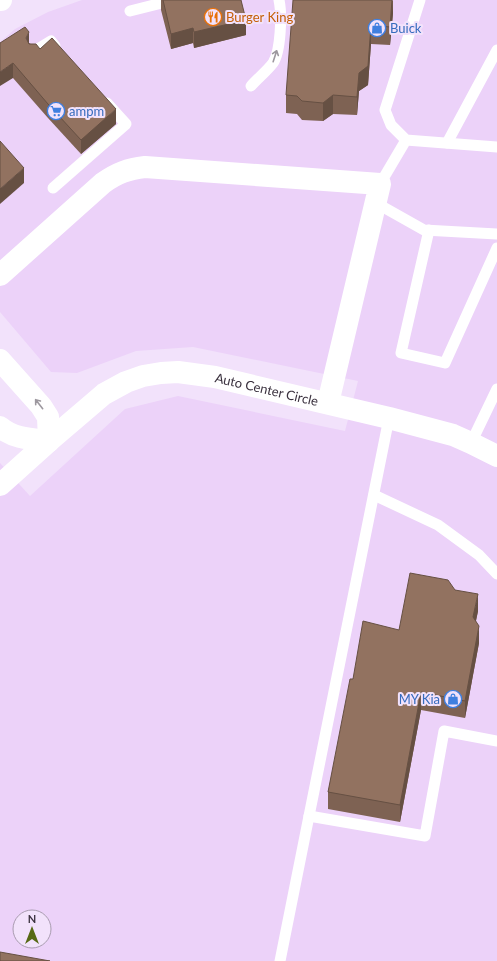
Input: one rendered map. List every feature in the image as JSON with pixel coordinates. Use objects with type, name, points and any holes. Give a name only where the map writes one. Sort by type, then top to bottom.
[{"type":"street","points":[[0,275],[104,183],[122,171],[132,168],[145,167],[378,193],[328,403]]},
{"type":"street","points":[[0,360],[41,406],[48,417],[49,441],[25,438],[7,433],[0,427]]},
{"type":"street","name":"Auto Center Circle","points":[[0,486],[49,441],[104,394],[126,382],[143,376],[160,373],[178,372],[196,374],[389,418],[453,435],[471,442],[497,456]]},
{"type":"lane","points":[[130,11],[174,0]]},
{"type":"lane","points":[[251,86],[273,63],[277,55],[281,22],[279,0]]},
{"type":"lane","points":[[420,0],[385,110],[391,125],[406,140],[497,147]]},
{"type":"lane","points":[[33,52],[51,41],[62,53]]},
{"type":"lane","points":[[447,143],[497,50]]},
{"type":"lane","points":[[53,188],[126,124],[99,94]]},
{"type":"lane","points":[[406,140],[378,193],[424,230],[497,234]]},
{"type":"lane","points":[[429,230],[401,353],[445,362],[497,248]]},
{"type":"lane","points":[[471,442],[497,389]]},
{"type":"lane","points":[[280,961],[389,418]]},
{"type":"lane","points":[[374,496],[438,525],[479,555],[497,574]]},
{"type":"lane","points":[[309,816],[425,836],[444,731],[497,740]]},
{"type":"shaded area","points":[[82,0],[497,0],[497,961],[0,961],[0,463],[30,496],[125,409],[178,396],[345,431],[358,381],[193,347],[136,351],[77,373],[51,372],[0,312],[0,42],[15,29],[48,12]]},
{"type":"building","points":[[163,0],[241,0],[246,20],[194,32],[193,28],[171,34]]},
{"type":"building","points":[[293,0],[392,0],[390,27],[371,25],[368,66],[359,73],[357,97],[333,95],[323,103],[302,101],[297,96],[286,95]]},
{"type":"building","points":[[25,27],[29,32],[26,38],[29,44],[36,44],[40,49],[52,38],[116,109],[81,140],[13,63],[0,72],[0,43]]},
{"type":"building","points":[[0,141],[24,168],[0,189]]},
{"type":"building","points":[[410,573],[448,580],[455,590],[478,594],[473,617],[479,626],[465,701],[421,692],[400,805],[328,792],[350,679],[353,679],[363,621],[399,630]]},
{"type":"building","points":[[0,952],[50,961],[0,961]]},
{"type":"place","name":"Burger King","points":[[213,17]]},
{"type":"place","name":"Buick","points":[[377,28]]},
{"type":"place","name":"ampm","points":[[56,111]]},
{"type":"place","name":"MY Kia","points":[[453,699]]}]
